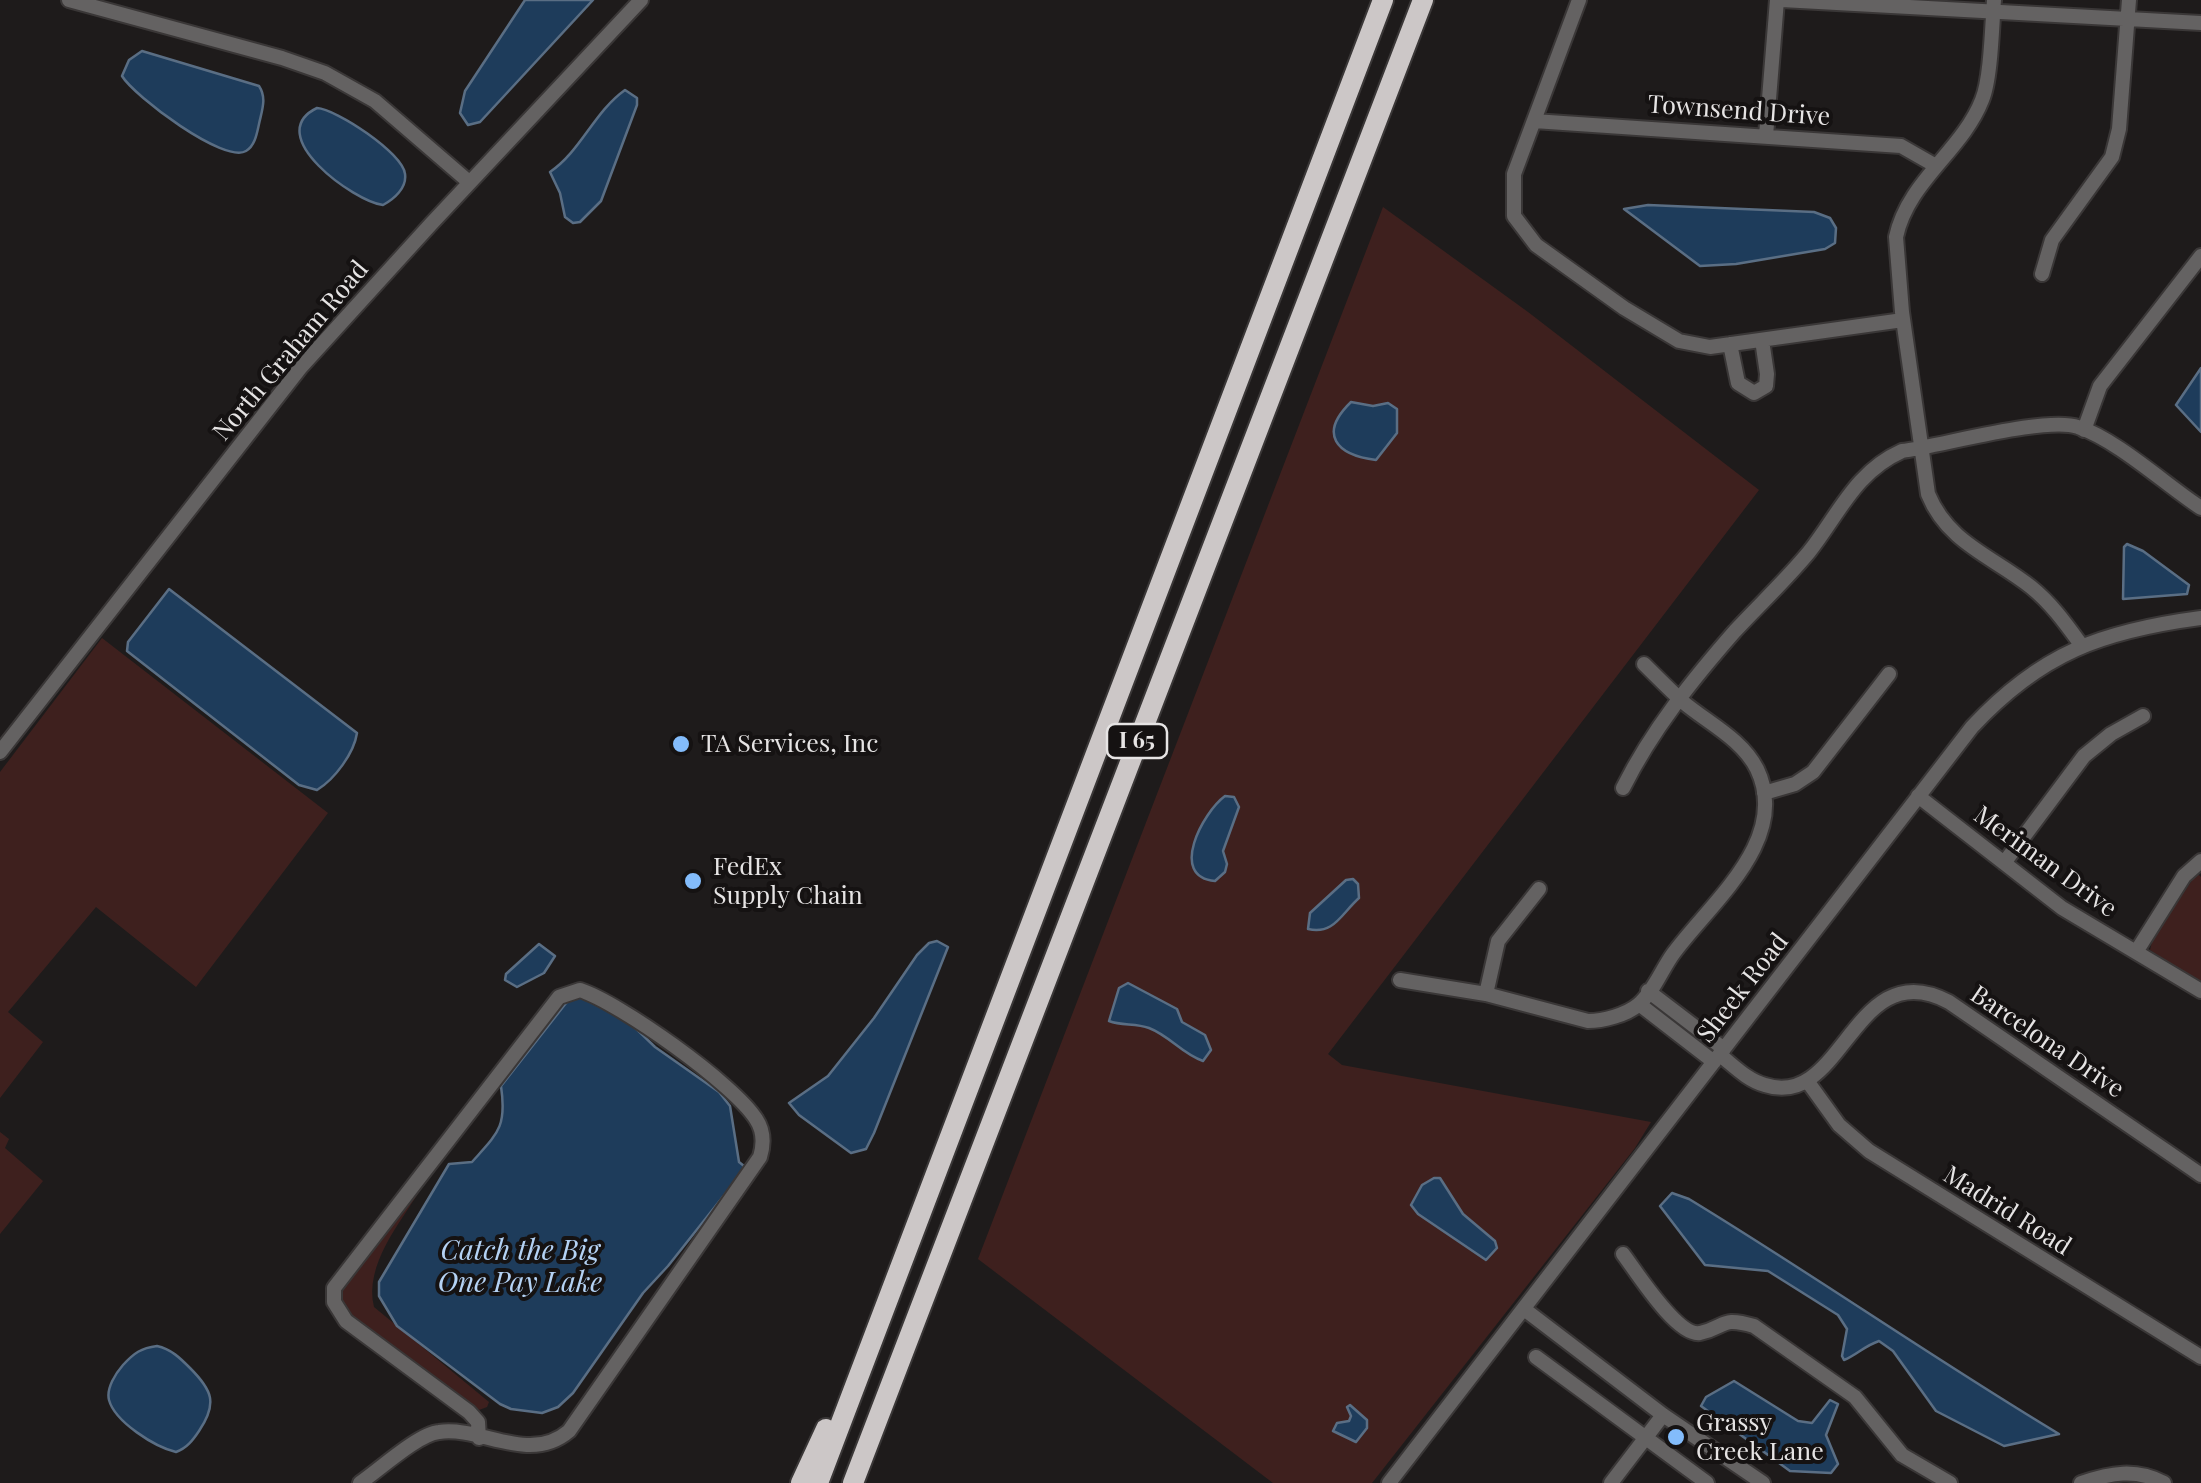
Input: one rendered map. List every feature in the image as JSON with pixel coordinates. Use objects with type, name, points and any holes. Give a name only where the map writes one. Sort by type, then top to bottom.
[{"type":"highway","name":"I 65","points":[[818,1483],[1383,0]]},
{"type":"highway","name":"I 65","points":[[856,1483],[868,1442],[1422,0]]},
{"type":"highway","points":[[801,1483],[904,1259]]},
{"type":"street","points":[[69,0],[325,73],[375,101],[469,182]]},
{"type":"street","name":"North Graham Road","points":[[0,752],[302,367],[641,0]]},
{"type":"street","points":[[1579,0],[1514,174],[1514,216],[1536,245],[1678,341],[1710,347],[1903,320]]},
{"type":"street","points":[[1766,136],[1779,0],[1993,5],[2201,22]]},
{"type":"street","points":[[2042,274],[2052,240],[2112,158],[2119,129],[2129,0]]},
{"type":"street","points":[[1993,5],[1983,98],[1907,206],[1896,237],[1903,320],[1928,494],[1936,515],[1954,534],[2052,604],[2082,646]]},
{"type":"street","name":"Townsend Drive","points":[[1534,121],[1902,146],[1936,166]]},
{"type":"street","points":[[2084,430],[2100,386],[2201,256]]},
{"type":"street","points":[[1730,344],[1738,383],[1754,393],[1766,386],[1762,340]]},
{"type":"street","points":[[1623,788],[1642,750],[1680,699],[1733,634],[1810,551],[1840,504],[1866,474],[1890,456],[2050,424],[2076,426],[2201,508]]},
{"type":"street","name":"Sheek Road","points":[[1389,1483],[1996,700],[2034,670],[2082,646],[2112,635],[2201,618]]},
{"type":"street","points":[[1400,980],[1486,994],[1588,1021],[1601,1021],[1644,998],[1673,954],[1746,862],[1765,820],[1764,793],[1757,769],[1742,747],[1680,699],[1644,664]]},
{"type":"street","points":[[1764,793],[1796,784],[1813,772],[1889,674]]},
{"type":"street","points":[[2004,863],[2084,756],[2111,734],[2143,716]]},
{"type":"street","name":"Meriman Drive","points":[[1918,796],[2062,908],[2201,991]]},
{"type":"street","points":[[2136,952],[2184,876],[2201,861]]},
{"type":"street","points":[[1486,994],[1498,941],[1539,889]]},
{"type":"street","points":[[360,1483],[427,1436],[440,1432],[533,1446],[559,1440],[569,1432],[760,1157],[763,1146],[758,1121],[742,1101],[621,1008],[580,990],[559,997],[334,1288],[334,1302],[346,1320],[469,1412],[478,1422],[480,1438]]},
{"type":"street","name":"Barcelona Drive","points":[[1808,1082],[1873,1008],[1901,994],[1926,994],[1961,1010],[2201,1175]]},
{"type":"street","points":[[1644,998],[1751,1079],[1764,1085],[1790,1087],[1808,1082]]},
{"type":"street","name":"Madrid Road","points":[[1808,1082],[1839,1126],[1869,1151],[2201,1358]]},
{"type":"street","points":[[1623,1254],[1677,1324],[1689,1332],[1701,1333],[1723,1322],[1754,1326],[1855,1396],[1902,1455],[1950,1483]]},
{"type":"street","points":[[1524,1309],[1663,1415],[1763,1483]]},
{"type":"street","points":[[1536,1357],[1708,1483]]},
{"type":"street","points":[[1611,1483],[1663,1415]]},
{"type":"street","points":[[2081,1483],[2107,1474],[2131,1472],[2164,1483]]},
{"type":"shaded area","points":[[1383,207],[1528,312],[1759,490],[1328,1054],[1342,1065],[1651,1122],[1635,1148],[1372,1483],[1273,1483],[978,1259]]},
{"type":"shaded area","points":[[102,638],[328,813],[196,987],[96,907],[8,1012],[43,1042],[0,1098],[0,772]]},
{"type":"shaded area","points":[[2197,873],[2201,877],[2201,984],[2150,950],[2153,938]]},
{"type":"shaded area","points":[[0,1132],[9,1139],[5,1148],[43,1181],[0,1234]]},
{"type":"shaded area","points":[[420,1184],[421,1189],[379,1260],[372,1291],[374,1307],[489,1402],[479,1410],[350,1315],[338,1295],[339,1288]]},
{"type":"water","points":[[525,0],[593,0],[480,122],[468,125],[460,113],[465,91]]},
{"type":"water","points":[[142,51],[259,86],[262,109],[249,149],[235,152],[219,148],[180,126],[143,98],[122,76],[129,60]]},
{"type":"water","points":[[625,90],[637,98],[637,105],[601,201],[580,222],[573,223],[565,217],[550,172]]},
{"type":"water","points":[[317,108],[353,124],[393,155],[405,174],[404,184],[395,196],[383,205],[370,201],[318,166],[300,134],[303,120]]},
{"type":"water","points":[[1648,205],[1814,212],[1830,218],[1836,228],[1835,243],[1825,249],[1700,266],[1624,209]]},
{"type":"water","points":[[2201,368],[2201,432],[2176,405]]},
{"type":"water","points":[[1351,402],[1373,406],[1388,403],[1397,409],[1397,433],[1376,460],[1351,453],[1336,441],[1335,424]]},
{"type":"water","points":[[2127,544],[2189,585],[2187,594],[2123,599]]},
{"type":"water","points":[[169,589],[357,733],[348,757],[324,785],[317,790],[299,785],[127,651],[128,642]]},
{"type":"water","points":[[1225,796],[1234,797],[1239,807],[1223,851],[1225,872],[1215,881],[1201,877],[1192,857],[1200,829]]},
{"type":"water","points":[[1353,879],[1358,884],[1359,898],[1331,926],[1308,929],[1310,913],[1346,880]]},
{"type":"water","points":[[937,941],[948,947],[874,1133],[866,1149],[851,1153],[799,1115],[789,1103],[828,1076],[917,955]]},
{"type":"water","points":[[539,944],[555,956],[544,973],[517,987],[505,980],[506,974]]},
{"type":"water","points":[[1128,983],[1177,1009],[1182,1022],[1205,1035],[1211,1050],[1203,1061],[1149,1028],[1109,1021],[1119,988]]},
{"type":"water","name":"Catch the Big One Pay Lake","points":[[578,995],[622,1015],[655,1047],[719,1092],[730,1106],[739,1162],[744,1166],[643,1293],[573,1393],[558,1407],[542,1413],[500,1404],[397,1326],[379,1296],[379,1282],[449,1164],[472,1162],[494,1136],[503,1111],[501,1086],[570,998]]},
{"type":"water","points":[[1440,1178],[1463,1214],[1495,1241],[1497,1248],[1486,1260],[1418,1214],[1411,1205],[1422,1185]]},
{"type":"water","points":[[1672,1193],[1736,1228],[2059,1434],[2004,1446],[1936,1411],[1893,1351],[1879,1341],[1844,1360],[1847,1329],[1838,1315],[1768,1271],[1705,1265],[1660,1206]]},
{"type":"water","points":[[157,1346],[186,1364],[210,1397],[209,1412],[199,1431],[176,1452],[158,1445],[119,1417],[108,1395],[115,1376],[131,1357]]},
{"type":"water","points":[[1734,1381],[1798,1421],[1812,1423],[1830,1400],[1838,1404],[1826,1435],[1838,1464],[1831,1473],[1790,1471],[1701,1406],[1706,1397]]},
{"type":"water","points":[[1350,1405],[1367,1420],[1367,1428],[1356,1442],[1333,1431],[1337,1423],[1349,1421]]},
{"type":"place","name":"TA Services, Inc","points":[[681,744]]},
{"type":"place","name":"FedEx Supply Chain","points":[[693,881]]},
{"type":"place","name":"Grassy Creek Lane","points":[[1676,1437]]}]
